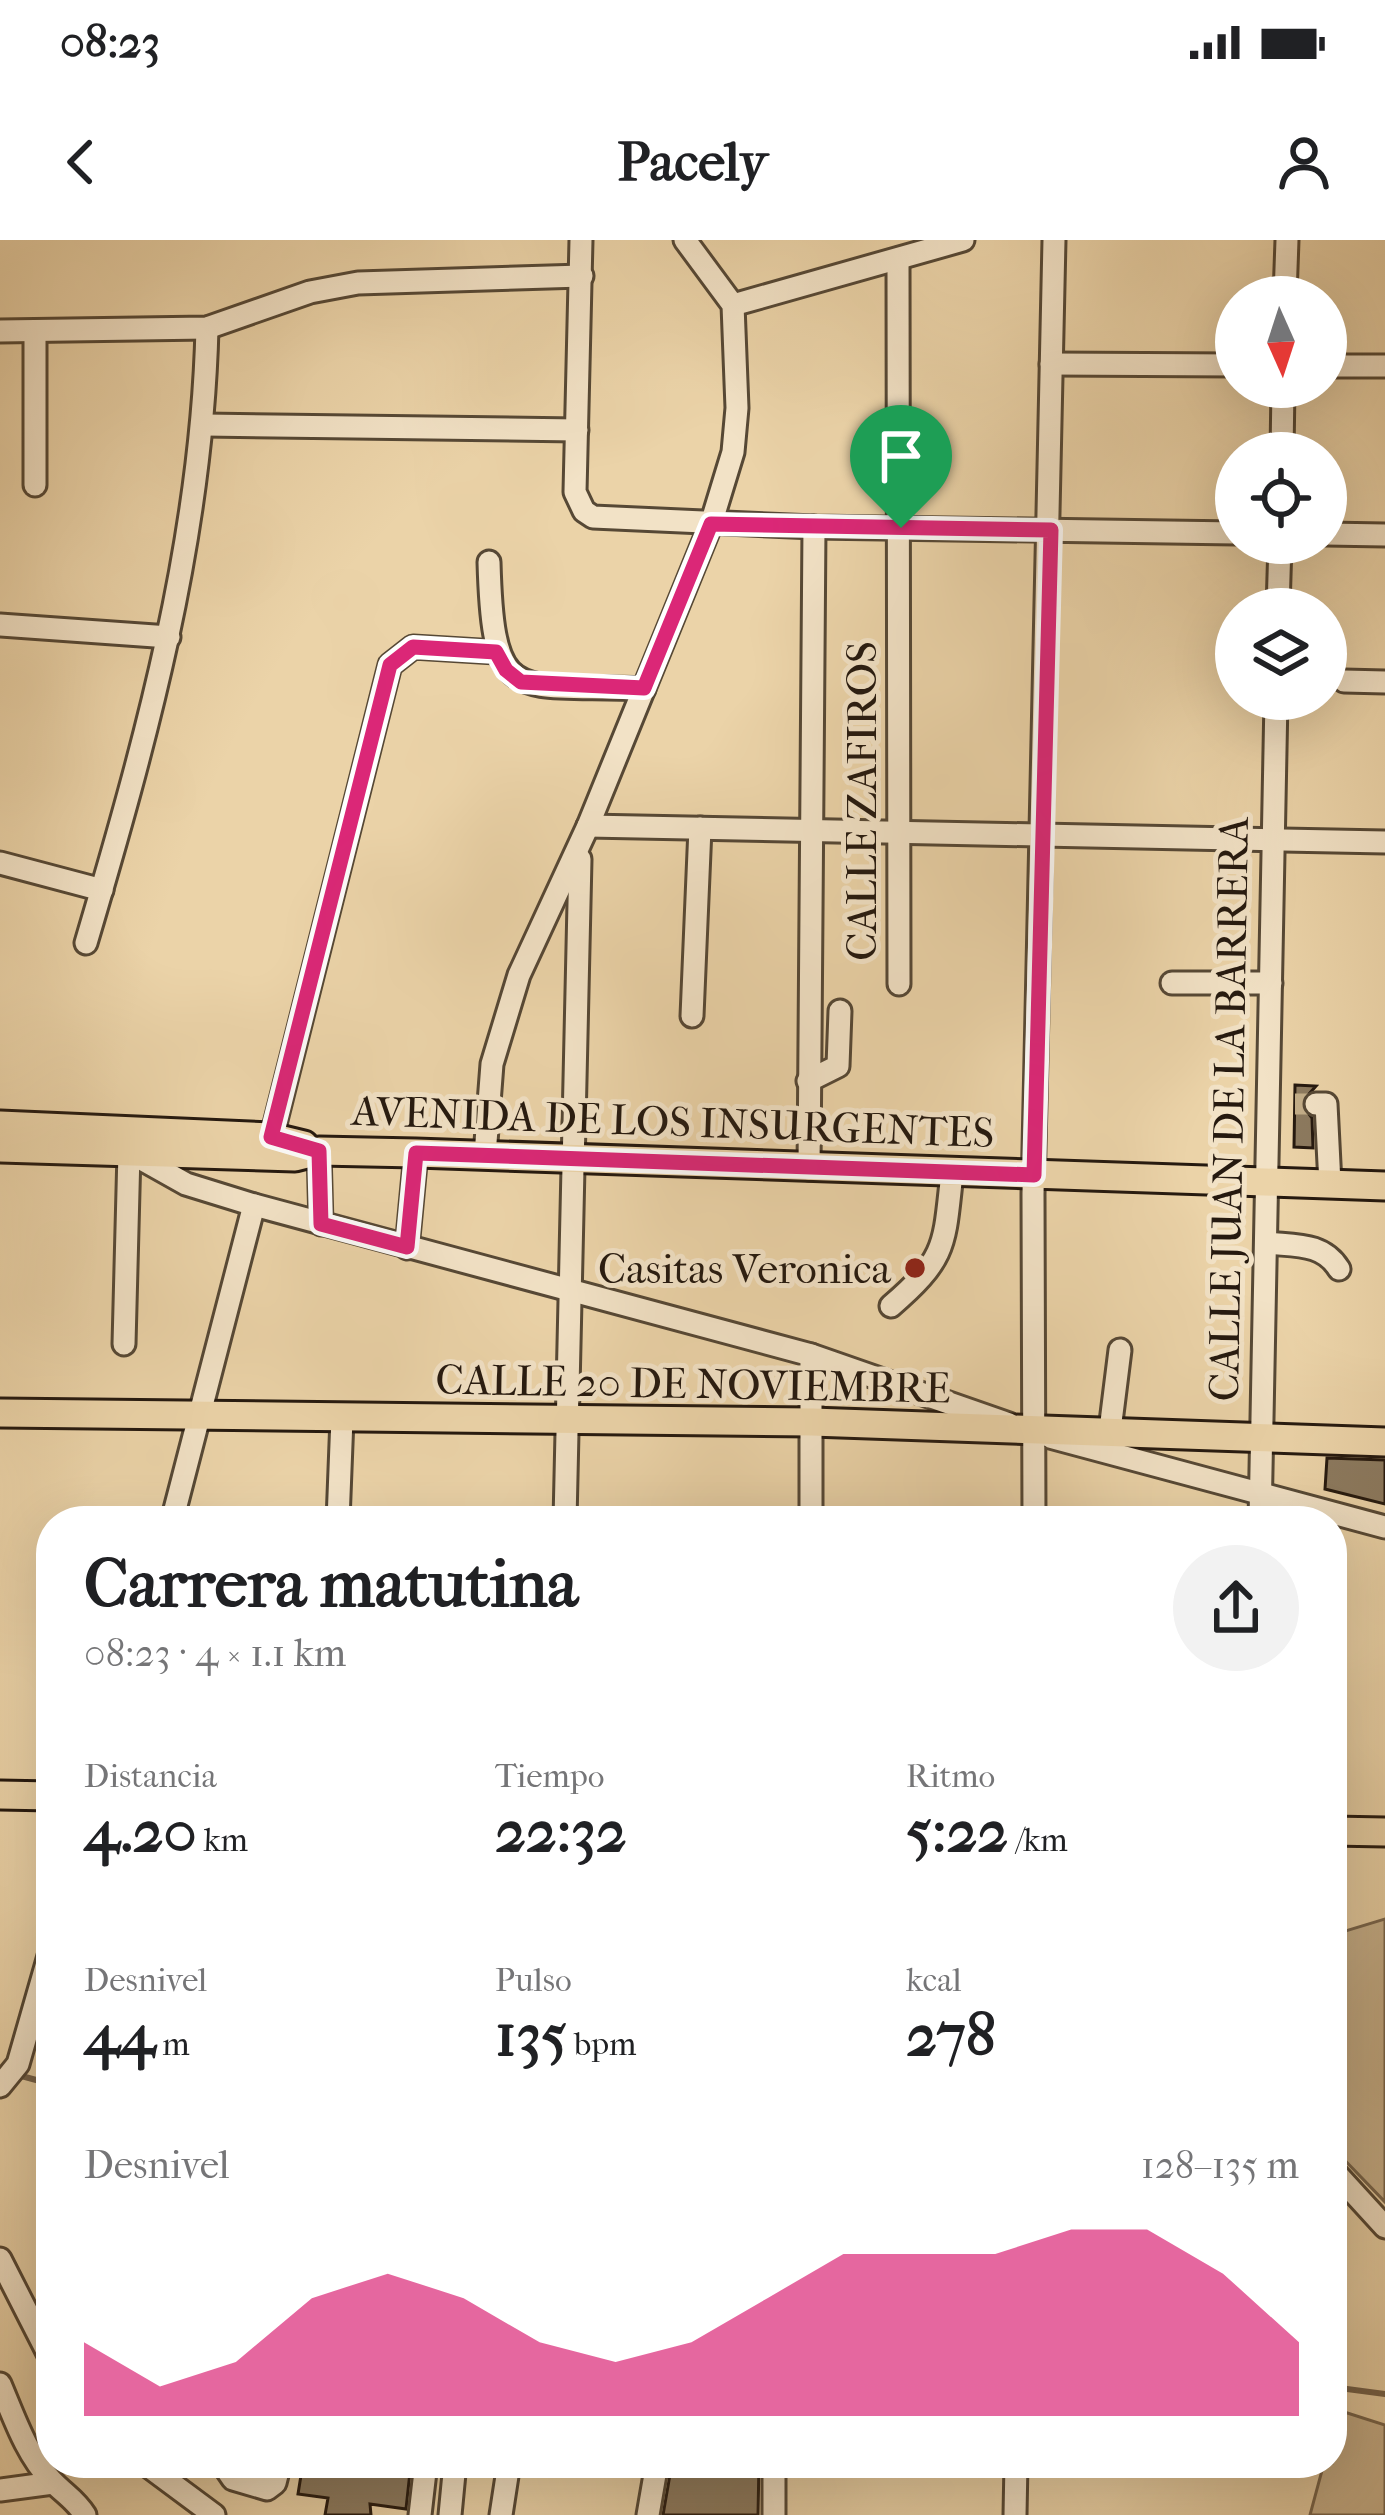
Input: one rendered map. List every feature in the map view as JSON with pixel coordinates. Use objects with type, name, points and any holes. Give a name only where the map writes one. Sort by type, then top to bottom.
[{"type":"main road","points":[[0,1125],[269,1146]]},
{"type":"main road","points":[[0,1148],[129,1152],[269,1146]]},
{"type":"main road","name":"AVENIDA DE LOS INSURGENTES","points":[[269,1146],[1385,1186]]},
{"type":"main road","name":"CALLE 20 DE NOVIEMBRE","points":[[0,1413],[812,1423],[1034,1433],[1109,1444],[1259,1439],[1385,1442]]},
{"type":"main road","points":[[0,1795],[36,1796]]},
{"type":"main road","points":[[1347,1831],[1385,1832]]},
{"type":"street","points":[[581,240],[579,503],[593,517],[814,527],[1215,533]]},
{"type":"street","points":[[485,1155],[492,1064],[519,975],[584,836],[711,524],[736,430],[733,305],[685,240]]},
{"type":"street","points":[[733,305],[963,240]]},
{"type":"street","points":[[1034,1506],[1034,1175],[1054,240]]},
{"type":"street","points":[[1286,276],[1287,240]]},
{"type":"street","name":"CALLE ZAFIROS","points":[[898,259],[899,984]]},
{"type":"street","points":[[0,331],[207,328],[289,298],[358,283],[582,276]]},
{"type":"street","points":[[86,943],[169,638],[190,536],[205,424],[207,328]]},
{"type":"street","points":[[35,332],[35,484]]},
{"type":"street","points":[[1052,364],[1215,365]]},
{"type":"street","points":[[1347,366],[1385,366]]},
{"type":"street","points":[[205,424],[577,430]]},
{"type":"street","points":[[808,1168],[814,527]]},
{"type":"street","points":[[1347,534],[1385,535]]},
{"type":"street","points":[[489,562],[496,652],[506,670],[521,682],[644,688]]},
{"type":"street","points":[[0,625],[169,638]]},
{"type":"street","points":[[269,1146],[390,665],[413,647],[496,652]]},
{"type":"street","points":[[1347,681],[1385,682]]},
{"type":"street","name":"CALLE JUAN DE LA BARRERA","points":[[1260,1506],[1275,720]]},
{"type":"street","points":[[584,836],[700,828],[1385,842]]},
{"type":"street","points":[[692,1016],[700,828]]},
{"type":"street","points":[[565,1506],[571,1158],[584,836]]},
{"type":"street","points":[[0,863],[102,890]]},
{"type":"street","points":[[1172,983],[1271,983]]},
{"type":"street","points":[[808,1081],[838,1066],[840,1011]]},
{"type":"street","points":[[1270,1103],[1326,1104],[1330,1184]]},
{"type":"street","points":[[319,1151],[321,1224]]},
{"type":"street","points":[[124,1344],[129,1152],[186,1184],[568,1292],[811,1354],[1034,1433]]},
{"type":"street","points":[[407,1247],[416,1153]]},
{"type":"street","points":[[891,1306],[939,1258],[948,1229],[952,1173]]},
{"type":"street","points":[[176,1506],[254,1205]]},
{"type":"street","points":[[1268,1243],[1314,1248],[1330,1254],[1340,1269]]},
{"type":"street","points":[[1120,1350],[1109,1444],[1298,1506]]},
{"type":"street","points":[[811,1354],[811,1506]]},
{"type":"street","points":[[339,1506],[342,1418]]},
{"type":"street","points":[[1347,1518],[1385,1527]]},
{"type":"street","points":[[0,2086],[36,2030]]},
{"type":"street","points":[[1347,2185],[1385,2227]]},
{"type":"street","points":[[0,2259],[36,2330]]},
{"type":"street","points":[[0,2384],[36,2459]]},
{"type":"street","points":[[49,2478],[73,2496],[86,2515]]},
{"type":"street","points":[[164,2478],[214,2515]]},
{"type":"street","points":[[232,2478],[267,2489],[276,2478]]},
{"type":"street","points":[[420,2515],[424,2478]]},
{"type":"street","points":[[450,2515],[454,2478]]},
{"type":"street","points":[[501,2515],[507,2478]]},
{"type":"street","points":[[647,2515],[654,2478]]},
{"type":"street","points":[[774,2478],[774,2515]]},
{"type":"street","points":[[1015,2515],[1016,2478]]},
{"type":"street","points":[[0,2490],[52,2482]]},
{"type":"shaded area","points":[[1385,1919],[1385,2202],[1347,2163],[1347,1930]]},
{"type":"shaded area","points":[[1347,2413],[1385,2425],[1385,2515],[1310,2515],[1320,2478],[1347,2478]]},
{"type":"building","points":[[1295,1085],[1316,1086],[1301,1103],[1312,1118],[1313,1148],[1294,1147]]},
{"type":"building","points":[[1327,1458],[1385,1460],[1385,1504],[1325,1489]]},
{"type":"building","points":[[301,2478],[409,2478],[406,2509],[370,2504],[371,2515],[325,2515],[328,2498],[298,2494]]},
{"type":"building","points":[[669,2478],[759,2478],[758,2515],[663,2515]]},
{"type":"waterway","points":[[14,2074],[36,2080]]},
{"type":"waterway","points":[[1347,2389],[1385,2394]]},
{"type":"tunnel","points":[[1295,1104],[1316,1104]]},
{"type":"place","name":"Casitas Veronica","points":[[915,1268]]},
{"type":"route","points":[[711,524],[901,528],[1051,530],[1034,1175],[416,1153],[407,1247],[321,1224],[319,1151],[292,1139],[271,1137],[396,656],[413,647],[496,652],[506,670],[521,682],[644,688],[711,524]]}]
